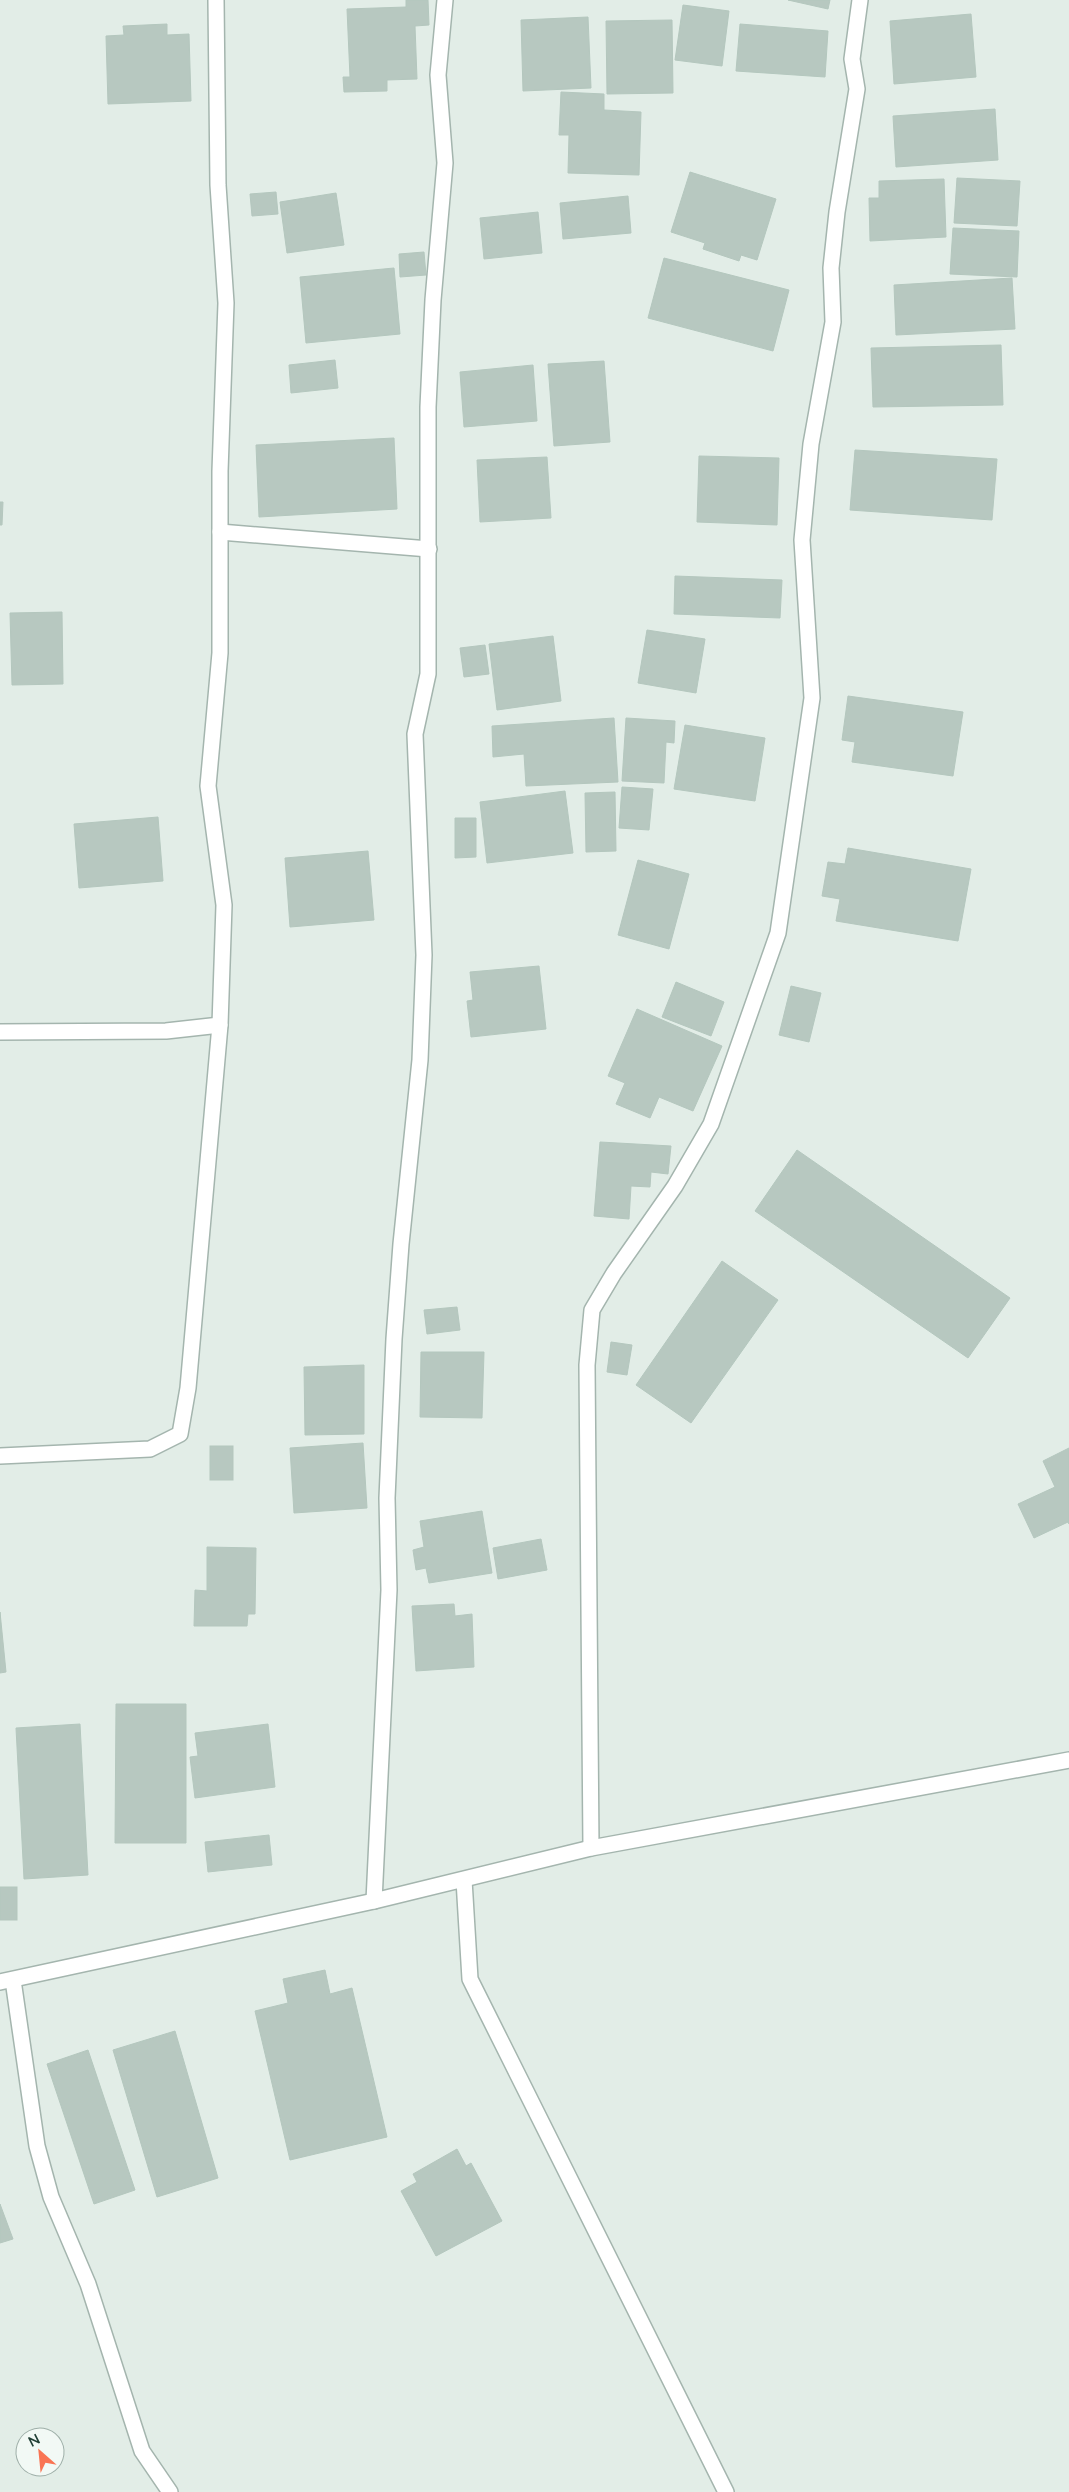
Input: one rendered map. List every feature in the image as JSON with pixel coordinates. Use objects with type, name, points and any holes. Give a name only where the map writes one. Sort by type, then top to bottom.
[{"type":"street","points":[[0,1456],[150,1449],[180,1434],[188,1388],[220,1025],[224,905],[208,786],[220,653],[220,532],[226,303],[218,185],[216,0]]},
{"type":"street","points":[[374,1901],[389,1590],[387,1498],[394,1338],[421,1031],[424,955],[415,734],[428,674],[428,407],[433,300],[445,163],[438,75],[445,0]]},
{"type":"street","points":[[591,1848],[587,1365],[592,1310],[614,1273],[675,1186],[711,1124],[778,933],[812,698],[802,540],[811,444],[833,322],[831,268],[841,184],[857,89],[852,59],[860,0]]},
{"type":"street","points":[[220,532],[429,549]]},
{"type":"street","points":[[0,1032],[166,1031],[220,1025]]},
{"type":"street","points":[[170,2492],[142,2451],[88,2284],[51,2197],[36,2146],[6,1981],[374,1901],[591,1848],[1069,1760]]},
{"type":"street","points":[[464,1880],[470,1979],[726,2492]]},
{"type":"building","points":[[406,0],[428,0],[429,25],[415,26],[417,79],[387,80],[387,91],[344,92],[343,77],[350,77],[347,9],[406,7]]},
{"type":"building","points":[[788,0],[830,0],[828,9]]},
{"type":"building","points":[[683,5],[729,11],[722,66],[675,60]]},
{"type":"building","points":[[971,14],[976,77],[894,84],[890,21]]},
{"type":"building","points":[[588,17],[591,88],[523,91],[521,20]]},
{"type":"building","points":[[672,20],[673,93],[607,94],[606,21]]},
{"type":"building","points":[[167,24],[167,35],[189,34],[191,101],[108,104],[106,36],[124,35],[123,26]]},
{"type":"building","points":[[740,24],[828,31],[825,77],[736,71]]},
{"type":"building","points":[[561,92],[604,94],[604,110],[641,112],[639,175],[568,173],[569,135],[559,135]]},
{"type":"building","points":[[995,109],[998,160],[896,167],[893,116]]},
{"type":"building","points":[[690,172],[776,199],[757,260],[741,255],[739,261],[703,249],[705,243],[671,232]]},
{"type":"building","points":[[957,178],[1020,181],[1017,226],[954,223]]},
{"type":"building","points":[[944,179],[946,237],[870,241],[869,198],[879,198],[879,181]]},
{"type":"building","points":[[276,192],[278,214],[252,216],[250,194]]},
{"type":"building","points":[[336,193],[344,245],[287,253],[280,202]]},
{"type":"building","points":[[628,196],[631,233],[563,239],[560,203]]},
{"type":"building","points":[[538,212],[542,253],[484,259],[480,218]]},
{"type":"building","points":[[953,228],[1019,231],[1017,277],[950,274]]},
{"type":"building","points":[[424,252],[426,275],[400,277],[399,254]]},
{"type":"building","points":[[664,258],[789,290],[773,351],[648,318]]},
{"type":"building","points":[[394,268],[400,334],[306,343],[300,277]]},
{"type":"building","points":[[1012,278],[1015,329],[896,335],[894,285]]},
{"type":"building","points":[[1001,345],[1003,405],[873,407],[871,348]]},
{"type":"building","points":[[335,360],[338,388],[291,393],[289,365]]},
{"type":"building","points":[[604,361],[610,442],[554,446],[548,364]]},
{"type":"building","points":[[533,365],[537,421],[464,427],[460,372]]},
{"type":"building","points":[[394,438],[397,509],[259,517],[256,445]]},
{"type":"building","points":[[855,450],[997,459],[992,520],[850,510]]},
{"type":"building","points":[[699,456],[779,458],[777,525],[697,522]]},
{"type":"building","points":[[547,457],[551,518],[480,522],[477,460]]},
{"type":"building","points":[[0,502],[3,502],[2,525],[0,525]]},
{"type":"building","points":[[675,576],[782,580],[780,618],[674,614]]},
{"type":"building","points":[[62,612],[63,684],[12,685],[10,613]]},
{"type":"building","points":[[647,630],[705,639],[696,693],[638,683]]},
{"type":"building","points":[[553,636],[561,701],[497,710],[489,644]]},
{"type":"building","points":[[485,645],[489,674],[464,677],[460,648]]},
{"type":"building","points":[[848,696],[963,712],[953,776],[852,762],[855,742],[842,740]]},
{"type":"building","points":[[614,718],[618,782],[526,786],[524,754],[493,757],[492,726]]},
{"type":"building","points":[[626,718],[675,721],[674,743],[666,742],[664,783],[622,781]]},
{"type":"building","points":[[685,725],[765,738],[755,801],[674,789]]},
{"type":"building","points":[[622,787],[653,789],[649,830],[619,828]]},
{"type":"building","points":[[565,791],[573,853],[487,863],[480,802]]},
{"type":"building","points":[[615,792],[616,851],[586,852],[585,793]]},
{"type":"building","points":[[158,817],[163,881],[79,888],[74,824]]},
{"type":"building","points":[[455,818],[476,818],[476,857],[455,858]]},
{"type":"building","points":[[848,848],[971,869],[958,941],[836,921],[840,899],[822,896],[828,862],[845,864]]},
{"type":"building","points":[[368,851],[374,920],[290,927],[285,858]]},
{"type":"building","points":[[638,860],[689,874],[669,949],[618,935]]},
{"type":"building","points":[[539,966],[546,1029],[471,1037],[467,1001],[473,1000],[470,972]]},
{"type":"building","points":[[676,982],[724,1002],[711,1036],[662,1017]]},
{"type":"building","points":[[791,986],[821,993],[809,1042],[779,1035]]},
{"type":"building","points":[[637,1009],[722,1046],[693,1111],[659,1097],[650,1118],[616,1104],[625,1083],[608,1076]]},
{"type":"building","points":[[600,1142],[671,1146],[668,1174],[651,1172],[650,1187],[631,1186],[629,1219],[594,1216]]},
{"type":"building","points":[[797,1150],[1010,1298],[968,1358],[755,1211]]},
{"type":"building","points":[[722,1261],[778,1300],[691,1423],[636,1385]]},
{"type":"building","points":[[457,1307],[460,1330],[427,1334],[424,1310]]},
{"type":"building","points":[[611,1342],[632,1345],[627,1375],[607,1372]]},
{"type":"building","points":[[421,1352],[484,1352],[482,1418],[420,1417]]},
{"type":"building","points":[[364,1365],[364,1434],[305,1435],[304,1367]]},
{"type":"building","points":[[363,1443],[367,1508],[294,1513],[290,1448]]},
{"type":"building","points":[[210,1446],[233,1446],[233,1480],[210,1480]]},
{"type":"building","points":[[1069,1448],[1069,1524],[1068,1522],[1034,1538],[1018,1504],[1055,1487],[1043,1461]]},
{"type":"building","points":[[482,1511],[492,1573],[429,1583],[426,1568],[416,1570],[413,1550],[424,1547],[420,1521]]},
{"type":"building","points":[[541,1539],[547,1570],[498,1579],[493,1548]]},
{"type":"building","points":[[207,1547],[256,1548],[255,1614],[248,1614],[247,1626],[194,1626],[195,1590],[207,1591]]},
{"type":"building","points":[[454,1604],[455,1616],[472,1614],[474,1667],[416,1671],[412,1606]]},
{"type":"building","points":[[0,1612],[6,1672],[0,1673]]},
{"type":"building","points":[[116,1704],[186,1704],[186,1843],[115,1843]]},
{"type":"building","points":[[80,1724],[88,1875],[24,1879],[16,1728]]},
{"type":"building","points":[[268,1724],[275,1787],[195,1798],[190,1757],[198,1756],[195,1733]]},
{"type":"building","points":[[269,1835],[272,1865],[208,1872],[205,1842]]},
{"type":"building","points":[[0,1887],[17,1887],[17,1920],[0,1920]]},
{"type":"building","points":[[325,1970],[330,1994],[352,1988],[387,2137],[290,2160],[255,2011],[288,2003],[283,1979]]},
{"type":"building","points":[[175,2031],[218,2178],[157,2197],[113,2050]]},
{"type":"building","points":[[88,2050],[135,2190],[94,2204],[47,2064]]},
{"type":"building","points":[[457,2149],[466,2166],[471,2163],[502,2221],[436,2256],[401,2191],[417,2182],[413,2174]]},
{"type":"building","points":[[0,2204],[13,2239],[0,2243]]}]
